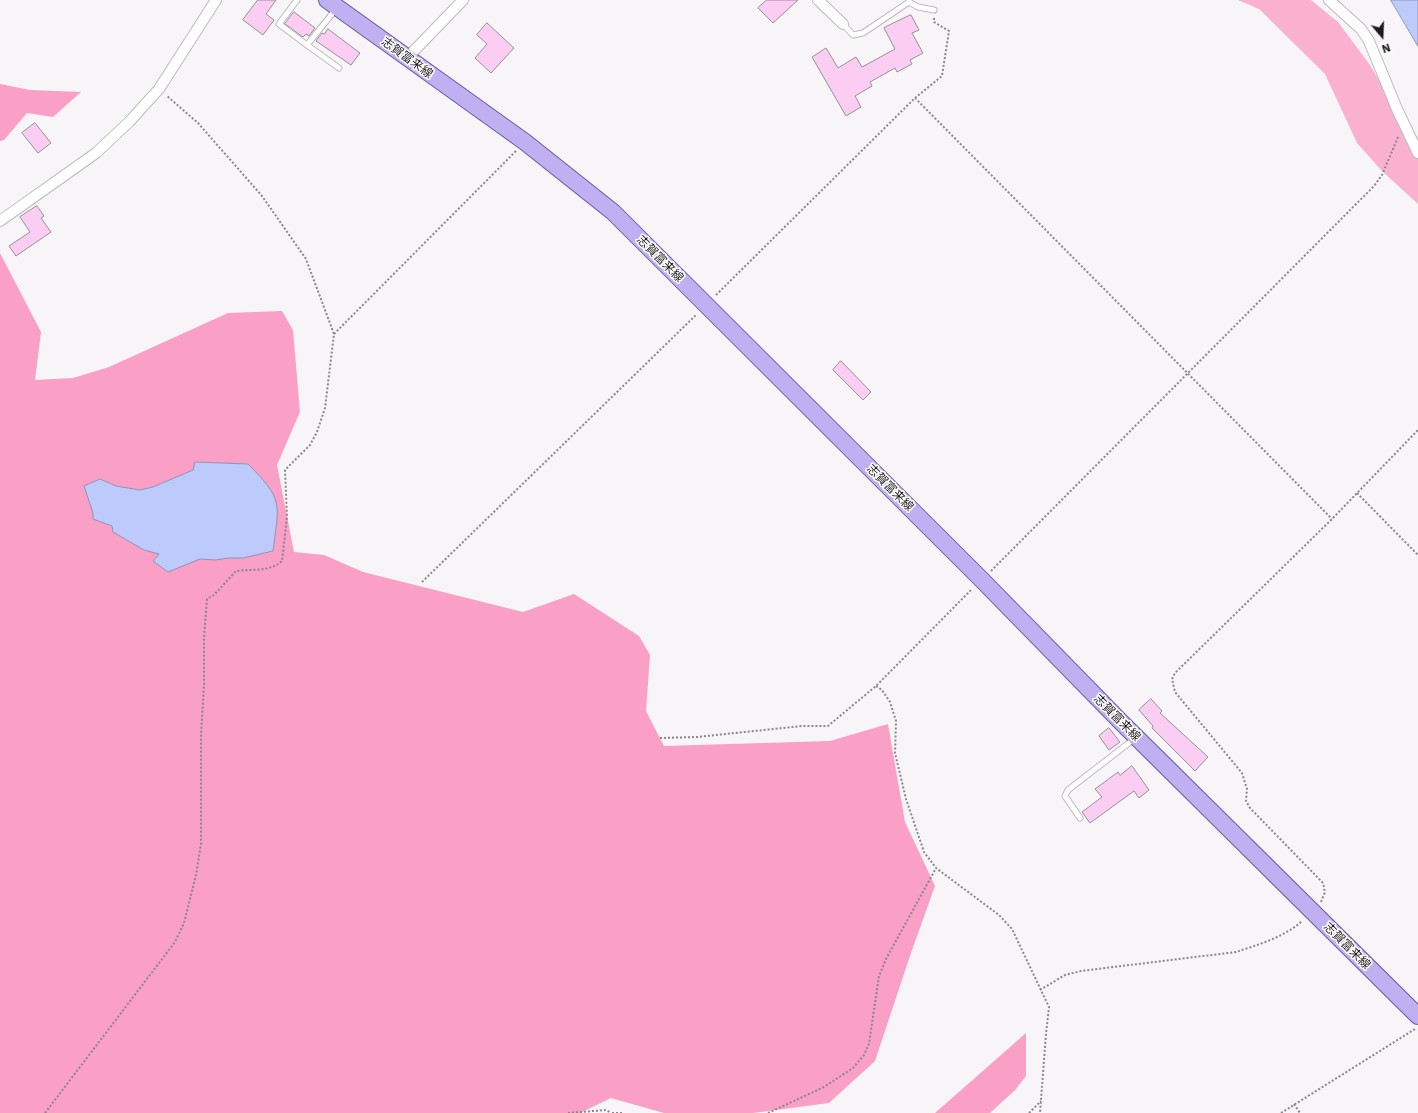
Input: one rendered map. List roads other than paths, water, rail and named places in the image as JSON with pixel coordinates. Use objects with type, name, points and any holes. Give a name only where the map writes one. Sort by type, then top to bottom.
[{"type":"main road","name":"志賀富来線","points":[[332,4],[526,142],[613,212],[982,580],[1136,737],[1418,1016]]},
{"type":"street","points":[[0,221],[96,153],[129,122],[159,89],[216,0]]},
{"type":"street","points":[[407,58],[463,0]]},
{"type":"street","points":[[818,0],[843,24]]},
{"type":"street","points":[[1329,0],[1361,29],[1369,41],[1397,109],[1406,124],[1418,153]]},
{"type":"lane","points":[[295,1],[279,24],[339,68]]},
{"type":"lane","points":[[843,24],[853,35],[863,33],[908,1],[918,7],[934,10]]},
{"type":"lane","points":[[307,44],[332,4]]},
{"type":"lane","points":[[1080,818],[1065,796],[1068,790],[1136,737]]},
{"type":"water","points":[[1391,0],[1418,0],[1418,46]]},
{"type":"water","points":[[195,462],[248,464],[260,476],[268,486],[276,503],[277,522],[273,551],[243,558],[215,560],[200,559],[168,572],[153,561],[159,554],[144,550],[113,532],[112,526],[93,519],[93,513],[84,486],[100,479],[116,486],[140,490],[153,487],[193,470]]}]
